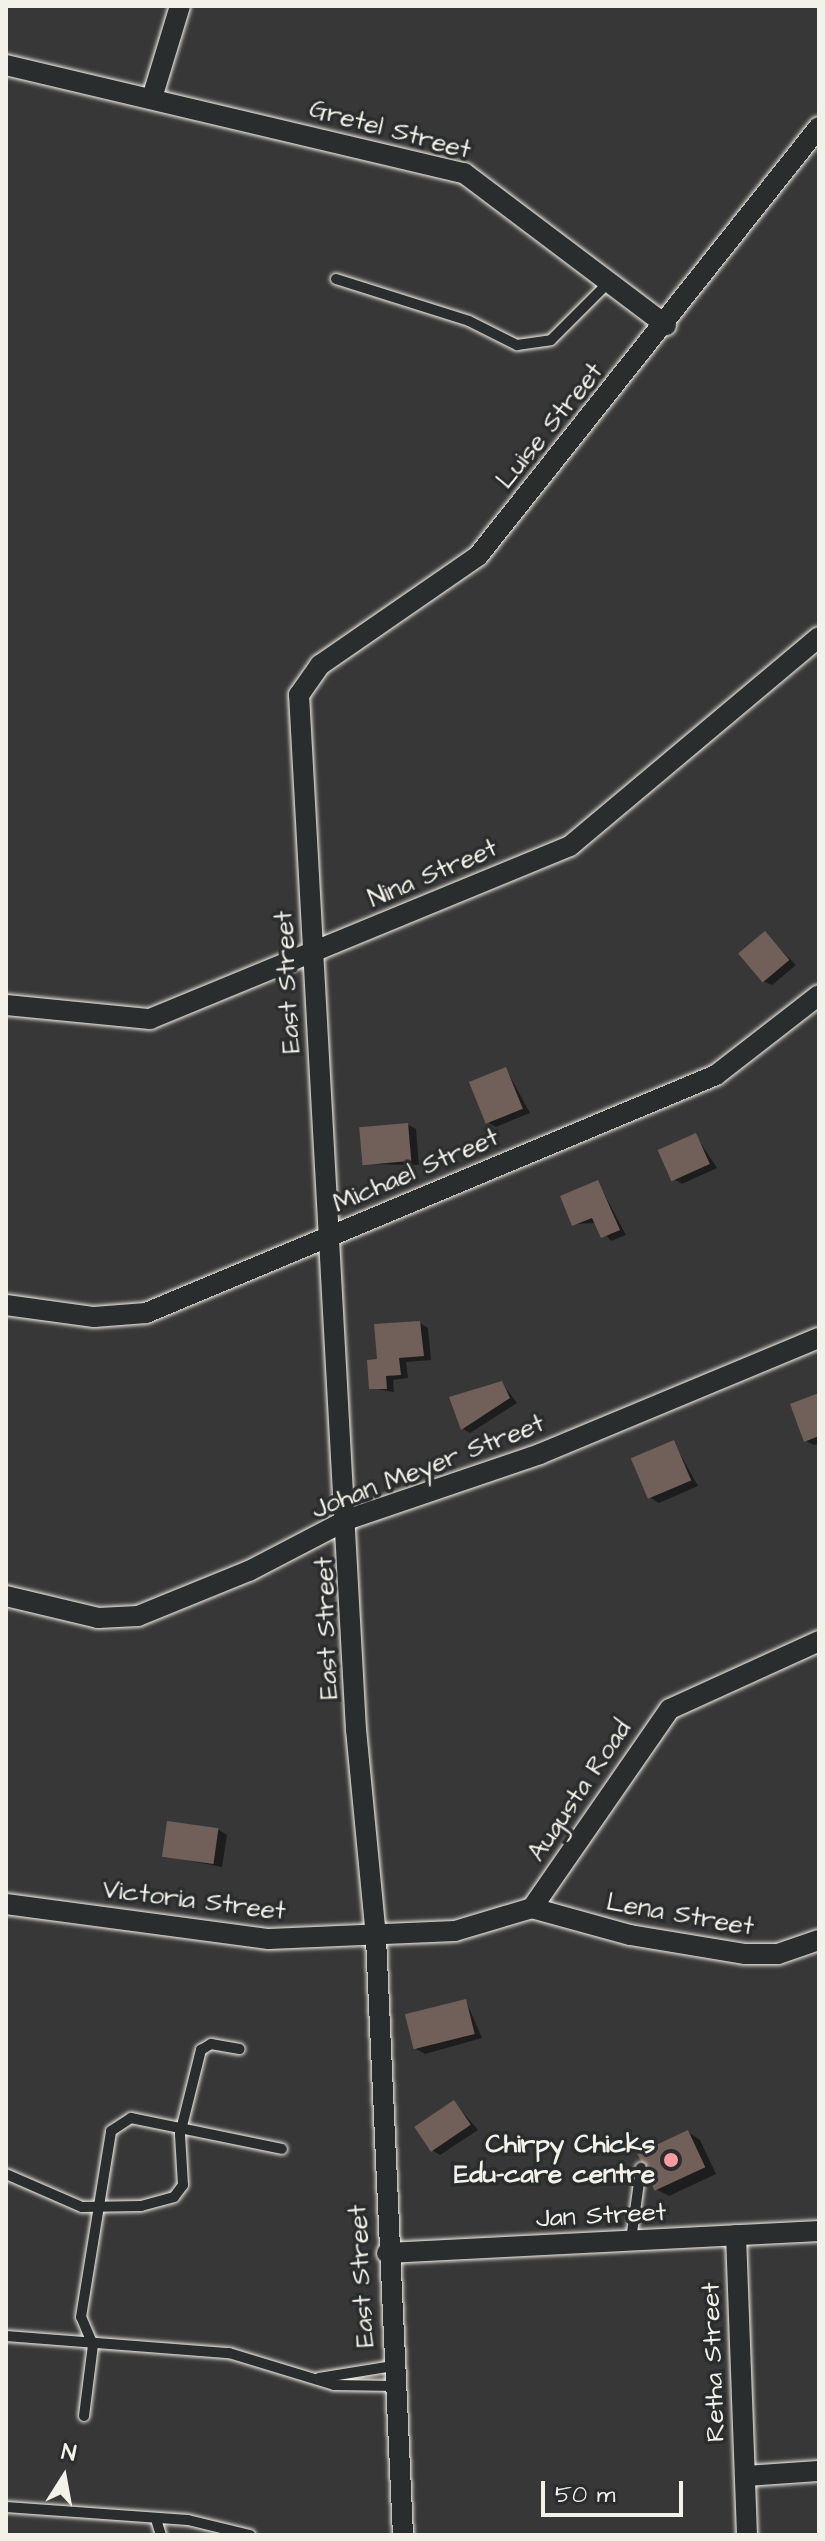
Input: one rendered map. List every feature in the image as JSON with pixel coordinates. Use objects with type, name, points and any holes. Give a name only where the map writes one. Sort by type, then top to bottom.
[{"type":"street","points":[[152,98],[180,6]]},
{"type":"street","name":"Gretel Street","points":[[6,65],[464,173],[666,325]]},
{"type":"street","name":"Luise Street","points":[[298,720],[310,674],[478,556],[666,325],[819,127]]},
{"type":"street","name":"Nina Street","points":[[6,1005],[141,1021],[586,838],[819,637]]},
{"type":"street","name":"East Street","points":[[298,720],[328,1236],[349,1519],[356,1730],[376,1937],[387,2253],[403,2535]]},
{"type":"street","name":"Michael Street","points":[[6,1305],[139,1315],[716,1075],[819,995]]},
{"type":"street","name":"Johan Meyer Street","points":[[6,1596],[98,1618],[138,1616],[249,1571],[349,1519],[540,1454],[819,1338]]},
{"type":"street","name":"Augusta Road","points":[[532,1908],[670,1709],[819,1641]]},
{"type":"street","name":"Victoria Street","points":[[6,1904],[269,1939],[376,1937]]},
{"type":"street","points":[[376,1937],[455,1931],[532,1908]]},
{"type":"street","name":"Lena Street","points":[[532,1908],[630,1935],[745,1954],[778,1954],[819,1940]]},
{"type":"street","name":"Jan Street","points":[[387,2253],[819,2231]]},
{"type":"street","name":"Retha Street","points":[[736,2235],[747,2535]]},
{"type":"street","points":[[745,2476],[819,2471]]},
{"type":"lane","points":[[336,279],[469,321],[517,345],[551,340],[609,282]]},
{"type":"lane","points":[[6,2174],[94,2208],[141,2206],[179,2194],[183,2126],[201,2050],[211,2044],[240,2049]]},
{"type":"lane","points":[[84,2416],[93,2345],[81,2317],[94,2208],[115,2127],[131,2118],[183,2126],[282,2149]]},
{"type":"lane","points":[[631,2240],[641,2168]]},
{"type":"lane","points":[[6,2336],[229,2353],[319,2378],[394,2376]]},
{"type":"lane","points":[[319,2378],[394,2376]]},
{"type":"lane","points":[[6,2507],[156,2519],[250,2535]]},
{"type":"lane","points":[[156,2519],[161,2535]]},
{"type":"building","points":[[765,931],[789,960],[763,983],[738,953]]},
{"type":"building","points":[[506,1067],[523,1109],[486,1124],[469,1082]]},
{"type":"building","points":[[408,1123],[411,1161],[362,1165],[359,1127]]},
{"type":"building","points":[[696,1133],[710,1164],[671,1181],[658,1150]]},
{"type":"building","points":[[598,1180],[620,1230],[601,1238],[592,1218],[572,1226],[560,1196]]},
{"type":"building","points":[[420,1321],[424,1356],[399,1358],[401,1375],[386,1376],[387,1389],[369,1389],[367,1360],[377,1359],[374,1324]]},
{"type":"building","points":[[502,1381],[510,1398],[461,1430],[449,1397]]},
{"type":"building","points":[[819,1393],[819,1436],[804,1442],[790,1404]]},
{"type":"building","points":[[674,1440],[691,1481],[648,1499],[631,1458]]},
{"type":"building","points":[[167,1821],[218,1828],[213,1864],[162,1857]]},
{"type":"building","points":[[466,1999],[475,2034],[414,2049],[405,2014]]},
{"type":"building","points":[[454,2100],[471,2125],[431,2152],[414,2127]]},
{"type":"building","name":"Chirpy Chicks Edu-care centre","points":[[688,2130],[705,2167],[655,2191],[637,2154]]},
{"type":"place","name":"Chirpy Chicks Edu-care centre","points":[[671,2160]]}]
